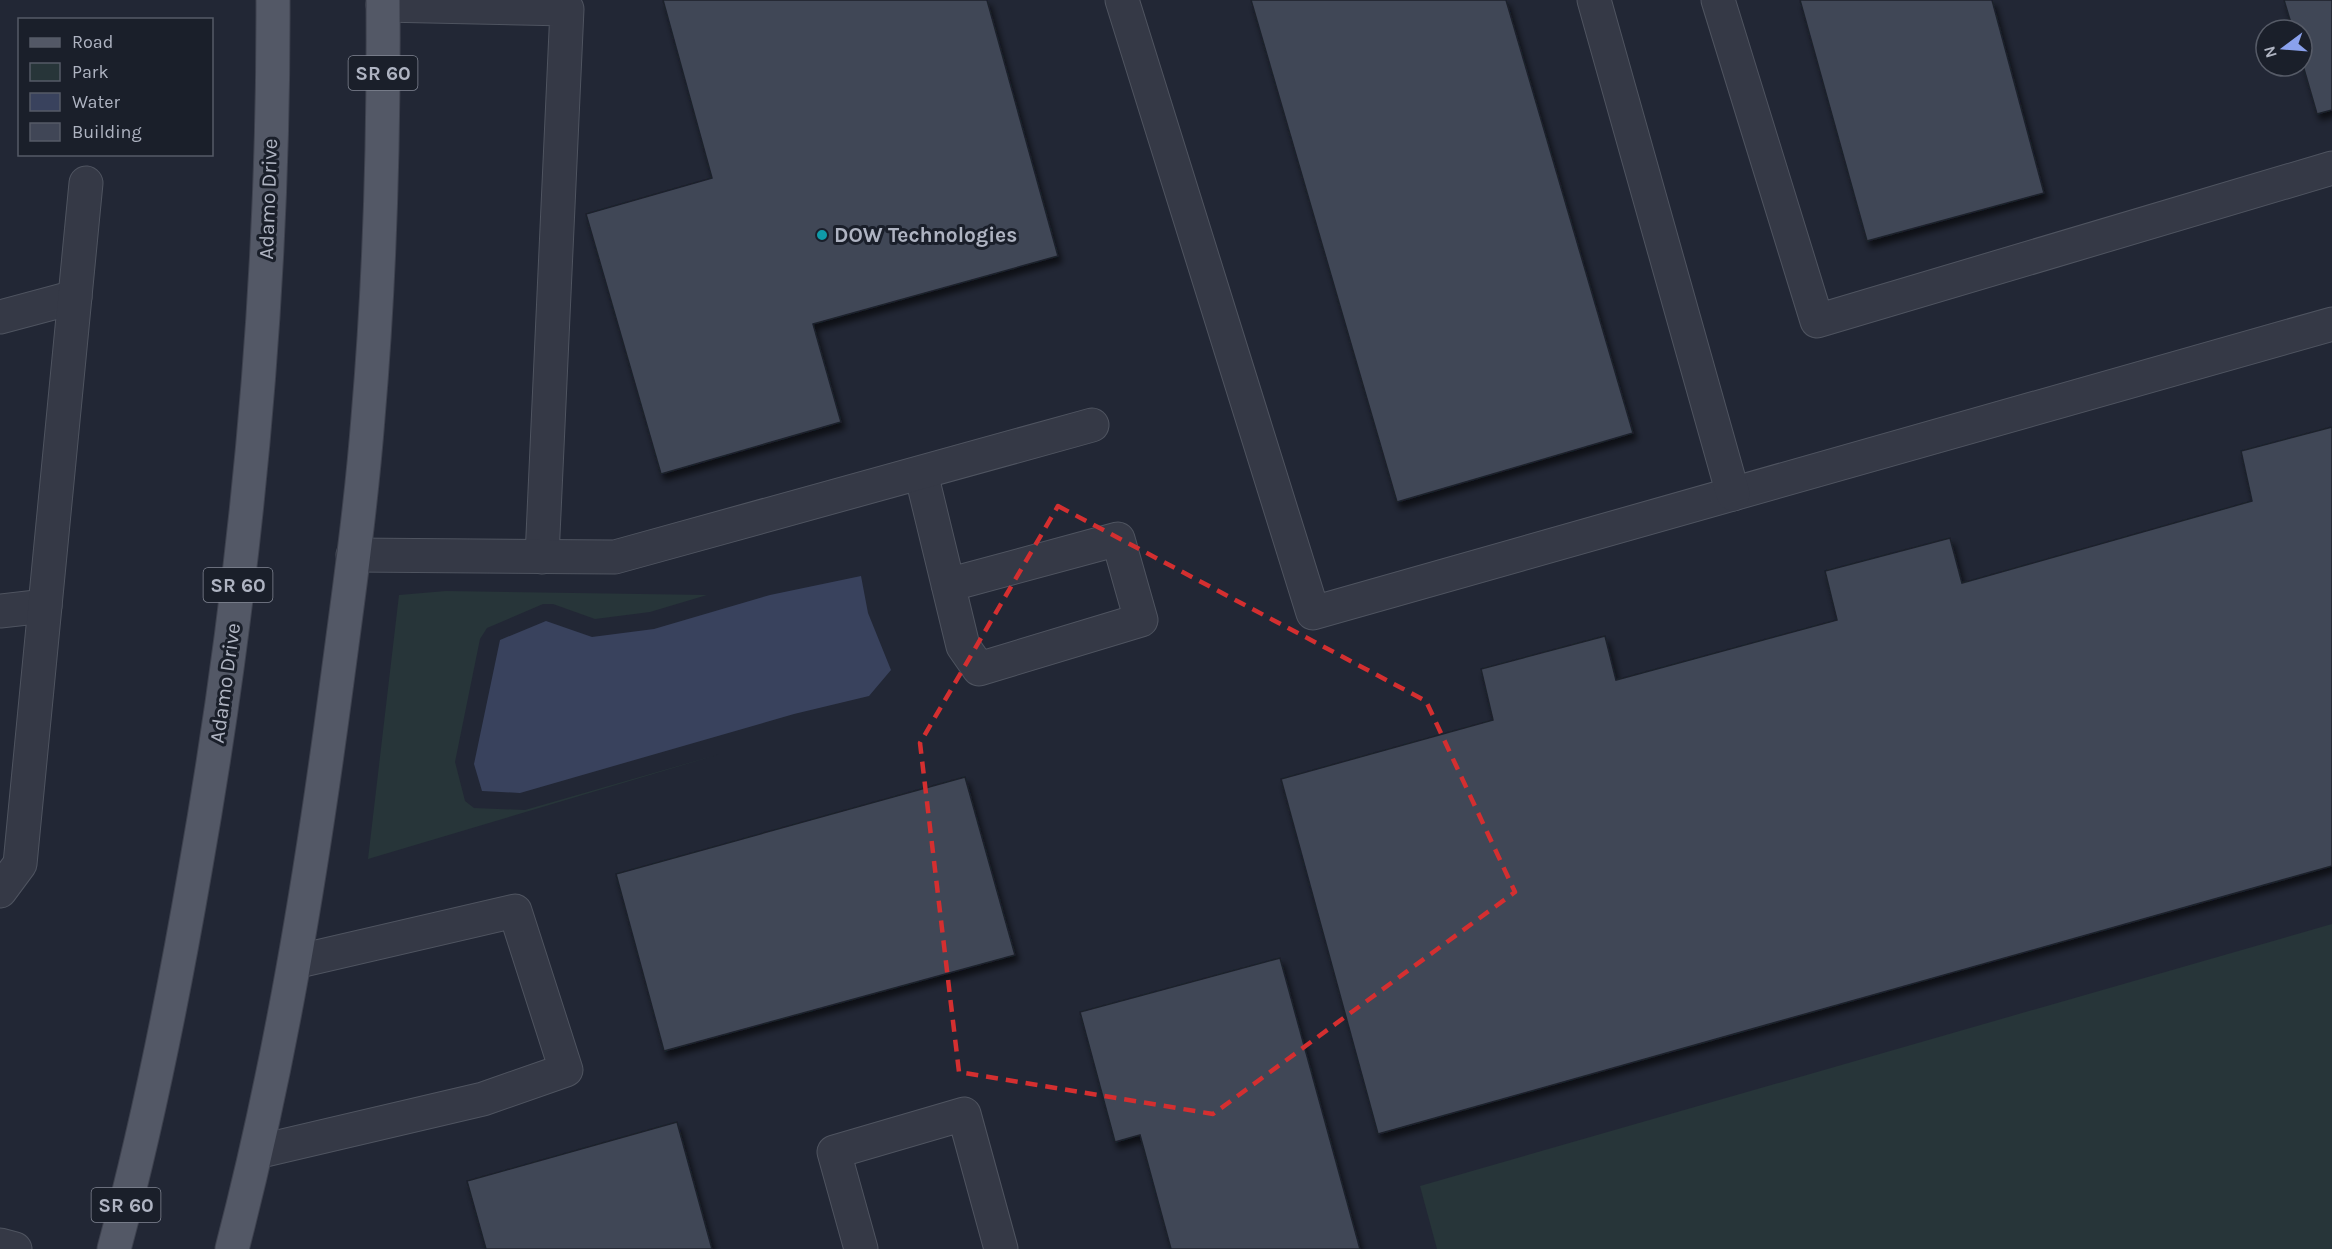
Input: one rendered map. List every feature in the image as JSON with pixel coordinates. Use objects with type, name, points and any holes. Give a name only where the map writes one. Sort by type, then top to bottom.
[{"type":"main road","name":"Adamo Drive","points":[[114,1249],[138,1162],[181,949],[213,769],[237,595],[259,392],[269,223],[273,0]]},
{"type":"main road","name":"SR 60","points":[[232,1249],[257,1152],[295,962],[322,791],[352,555],[368,419],[379,236],[383,2]]},
{"type":"lane","points":[[1122,0],[1313,613],[2332,324]]},
{"type":"lane","points":[[1594,0],[1733,494]]},
{"type":"lane","points":[[1718,0],[1817,321],[2332,168]]},
{"type":"lane","points":[[383,2],[567,9],[542,557]]},
{"type":"lane","points":[[0,891],[20,864],[86,183]]},
{"type":"lane","points":[[0,317],[75,297]]},
{"type":"lane","points":[[352,555],[615,557],[1092,425]]},
{"type":"lane","points":[[921,473],[948,585],[963,646],[979,669],[1141,620],[1118,539],[948,585]]},
{"type":"lane","points":[[0,611],[45,606]]},
{"type":"lane","points":[[257,1152],[483,1099],[566,1070],[516,911],[295,962]]},
{"type":"lane","points":[[861,1249],[834,1152],[964,1114],[1001,1249]]},
{"type":"lane","points":[[0,1245],[15,1249]]},
{"type":"highlighted area","points":[[1058,506],[1426,701],[1515,892],[1213,1114],[959,1072],[920,743]]},
{"type":"green space","points":[[446,591],[707,595],[650,612],[595,619],[553,604],[543,604],[487,628],[480,639],[455,762],[465,801],[474,808],[525,810],[720,754],[368,859],[399,595]]},
{"type":"green space","points":[[2332,924],[2332,1249],[1437,1249],[1420,1186]]},
{"type":"water","points":[[861,576],[868,613],[891,670],[869,696],[794,714],[520,793],[482,791],[474,764],[500,640],[546,621],[592,637],[654,629],[770,595]]},
{"type":"building","name":"DOW Technologies","points":[[663,0],[987,0],[1058,256],[813,324],[841,422],[661,474],[586,214],[712,178]]},
{"type":"building","points":[[1251,0],[1506,0],[1633,433],[1397,502]]},
{"type":"building","points":[[1800,0],[1992,0],[2044,193],[1867,241]]},
{"type":"building","points":[[2284,0],[2332,0],[2332,110],[2317,114],[2307,78],[2314,78],[2314,18],[2289,18]]},
{"type":"building","points":[[2332,427],[2332,866],[1378,1134],[1281,779],[1493,720],[1481,669],[1605,636],[1616,680],[1837,620],[1825,571],[1950,538],[1962,583],[2252,501],[2241,451]]},
{"type":"building","points":[[965,777],[1015,955],[664,1051],[616,874]]},
{"type":"building","points":[[1280,958],[1360,1249],[1171,1249],[1140,1135],[1115,1142],[1080,1012]]},
{"type":"building","points":[[677,1122],[712,1249],[486,1249],[467,1181]]},
{"type":"place","name":"DOW Technologies","points":[[822,235]]}]
